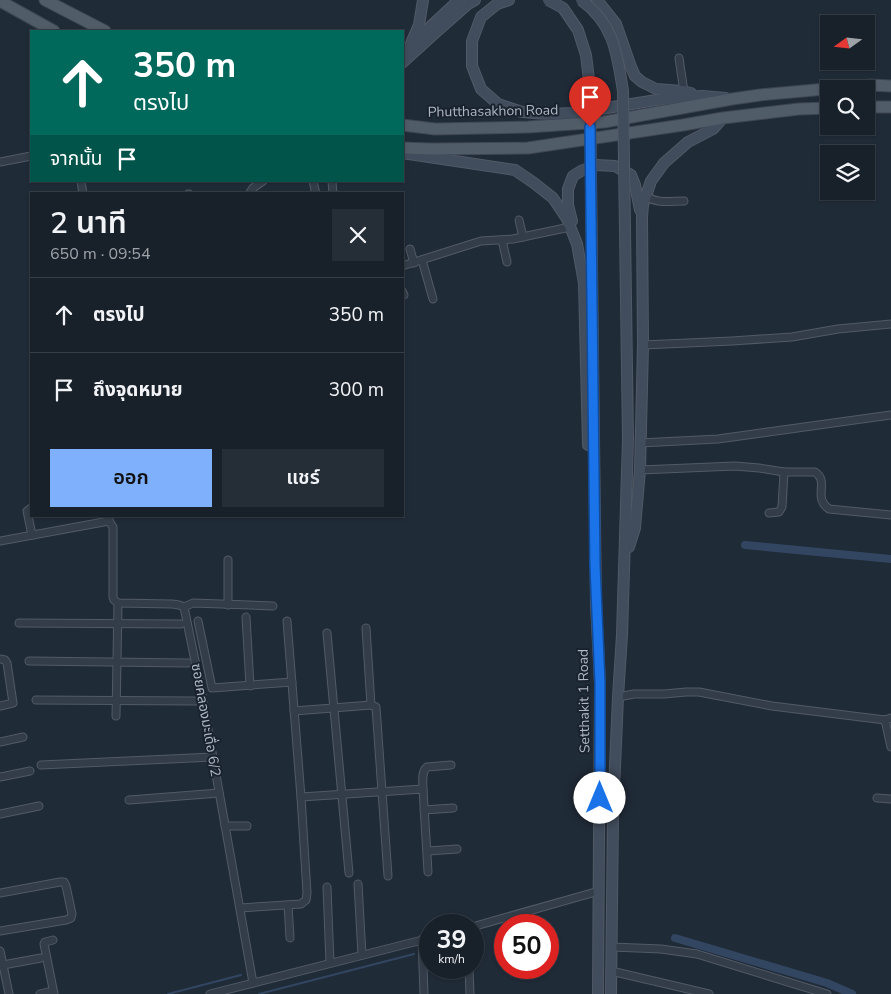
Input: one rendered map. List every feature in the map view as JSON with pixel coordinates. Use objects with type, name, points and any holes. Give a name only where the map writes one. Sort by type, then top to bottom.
[{"type":"main road","points":[[45,0],[103,30]]},
{"type":"main road","points":[[404,52],[414,40],[423,0]]},
{"type":"main road","points":[[509,0],[497,4],[481,17],[472,41],[472,66],[481,88],[498,104],[522,112],[547,114],[575,113],[663,99],[702,96],[732,98],[800,90],[870,85],[891,86]]},
{"type":"main road","name":"Setthakit 1 Road","points":[[548,0],[563,8],[578,30],[586,55],[590,88],[595,548],[600,683],[598,994]]},
{"type":"main road","points":[[580,0],[592,8],[608,28],[618,57],[623,91],[628,439],[622,635],[613,814],[611,994]]},
{"type":"main road","points":[[597,0],[616,24],[630,67],[635,76],[642,82],[658,89],[702,96]]},
{"type":"main road","points":[[0,1],[52,30]]},
{"type":"main road","points":[[404,52],[467,1]]},
{"type":"main road","points":[[404,62],[467,1]]},
{"type":"main road","name":"Phutthasakhon Road","points":[[404,125],[435,129],[500,128],[604,122],[732,98]]},
{"type":"main road","points":[[875,107],[891,107]]},
{"type":"main road","points":[[404,148],[528,148],[724,118],[820,108]]},
{"type":"main road","points":[[625,557],[634,528],[640,470],[643,345],[643,205],[651,181],[664,163],[688,142],[713,129],[724,118]]},
{"type":"main road","points":[[404,154],[515,170],[553,198],[567,219],[577,244]]},
{"type":"main road","points":[[595,548],[590,518],[584,283],[568,204],[568,189],[573,176],[596,165],[615,166],[631,175],[638,197],[642,235]]},
{"type":"street","points":[[679,58],[684,92]]},
{"type":"street","points":[[0,162],[30,156]]},
{"type":"street","points":[[250,192],[262,182]]},
{"type":"street","points":[[646,196],[652,201],[684,201]]},
{"type":"street","points":[[519,220],[522,237]]},
{"type":"street","points":[[404,266],[482,241],[522,237],[570,227]]},
{"type":"street","points":[[502,240],[507,262]]},
{"type":"street","points":[[410,249],[414,263]]},
{"type":"street","points":[[422,260],[433,299]]},
{"type":"street","points":[[643,345],[792,336],[891,324]]},
{"type":"street","points":[[640,443],[718,439],[891,415]]},
{"type":"street","points":[[640,470],[735,466],[784,472],[815,472],[822,481],[822,502],[829,509],[891,515]]},
{"type":"street","points":[[769,513],[779,512],[782,507],[784,472]]},
{"type":"street","points":[[30,509],[27,511],[27,515],[32,535]]},
{"type":"street","points":[[0,541],[109,518],[113,527],[113,597],[118,603],[172,604],[184,607],[193,603],[273,606]]},
{"type":"street","points":[[228,560],[228,605]]},
{"type":"street","points":[[116,716],[118,603]]},
{"type":"street","name":"ซอยคลองมะเดื่อ 6/2","points":[[184,607],[201,690],[253,983]]},
{"type":"street","points":[[246,617],[250,686]]},
{"type":"street","points":[[198,621],[212,688],[292,682]]},
{"type":"street","points":[[240,908],[301,904],[306,900],[301,797],[287,621]]},
{"type":"street","points":[[19,623],[181,624]]},
{"type":"street","points":[[366,628],[371,705]]},
{"type":"street","points":[[326,633],[349,873]]},
{"type":"street","points":[[0,660],[5,660],[7,663],[13,703],[0,706]]},
{"type":"street","points":[[29,661],[188,663]]},
{"type":"street","points":[[618,697],[634,694],[699,692],[772,706],[888,719],[891,747]]},
{"type":"street","points":[[36,700],[196,701]]},
{"type":"street","points":[[294,711],[371,705],[376,707],[388,876]]},
{"type":"street","points":[[0,742],[23,737]]},
{"type":"street","points":[[41,765],[213,757]]},
{"type":"street","points":[[428,872],[423,772],[427,767],[451,765]]},
{"type":"street","points":[[0,777],[30,771]]},
{"type":"street","points":[[301,797],[423,789]]},
{"type":"street","points":[[129,800],[219,793]]},
{"type":"street","points":[[877,798],[891,799]]},
{"type":"street","points":[[0,814],[39,806]]},
{"type":"street","points":[[424,810],[453,808]]},
{"type":"street","points":[[225,826],[247,826]]},
{"type":"street","points":[[428,851],[457,849]]},
{"type":"street","points":[[0,892],[64,882],[72,914],[71,918],[66,920],[0,931]]},
{"type":"street","points":[[358,884],[362,955]]},
{"type":"street","points":[[327,887],[330,963]]},
{"type":"street","points":[[484,924],[599,891]]},
{"type":"street","points":[[288,905],[290,938]]},
{"type":"street","points":[[40,994],[51,993],[44,944],[53,940]]},
{"type":"street","points":[[210,994],[419,941]]},
{"type":"street","points":[[612,948],[661,949],[697,954],[827,994]]},
{"type":"street","points":[[0,951],[9,994]]},
{"type":"street","points":[[3,965],[41,958]]},
{"type":"street","points":[[611,971],[709,994]]},
{"type":"street","points":[[424,994],[425,979]]},
{"type":"street","points":[[469,979],[470,994]]},
{"type":"waterway","points":[[745,545],[891,559]]},
{"type":"waterway","points":[[675,938],[827,983],[852,994]]},
{"type":"waterway","points":[[259,994],[414,954]]},
{"type":"waterway","points":[[168,994],[241,975]]},
{"type":"route","points":[[590,127],[595,566],[600,683],[600,798]]}]
